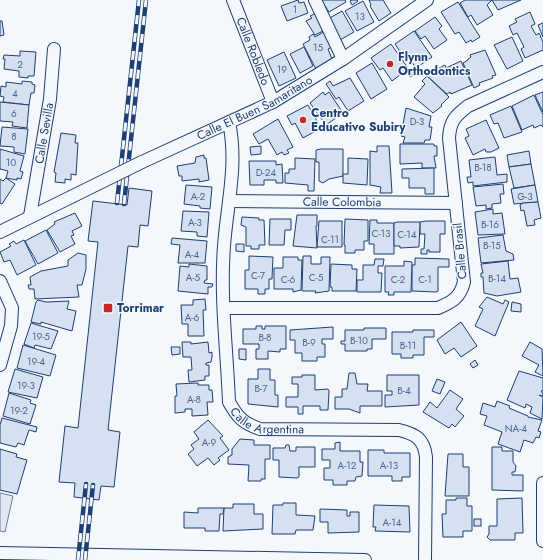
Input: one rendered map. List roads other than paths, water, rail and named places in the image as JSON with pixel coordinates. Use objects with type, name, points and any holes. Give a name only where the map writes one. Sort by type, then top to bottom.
[{"type":"street","name":"Calle Robledo","points":[[233,0],[273,102]]},
{"type":"street","points":[[315,0],[343,59]]},
{"type":"street","name":"Calle El Buen Samaritano","points":[[30,216],[142,162],[273,102],[343,59],[427,0]]},
{"type":"street","name":"Calle Sevilla","points":[[30,216],[50,99],[54,49]]},
{"type":"street","name":"Calle Brasil","points":[[224,308],[438,308],[449,303],[461,293],[464,282],[449,138],[450,125],[458,114],[468,106],[543,72]]},
{"type":"street","name":"Calle Argentina","points":[[228,122],[233,144],[224,248],[224,308],[229,402],[234,411],[245,424],[260,429],[399,430],[411,432],[420,439],[425,448],[426,457],[425,560]]},
{"type":"street","name":"Calle Colombia","points":[[229,201],[456,203]]},
{"type":"street","points":[[0,232],[30,216]]},
{"type":"street","points":[[0,281],[12,308],[11,326],[0,365]]},
{"type":"street","points":[[543,483],[543,541]]},
{"type":"street","points":[[0,553],[365,560]]},
{"type":"railway","points":[[117,203],[139,0]]},
{"type":"railway","points":[[124,204],[146,0]]},
{"type":"railway","points":[[78,560],[86,484]]},
{"type":"railway","points":[[85,560],[93,485]]},
{"type":"place","name":"Flynn Orthodontics","points":[[390,64]]},
{"type":"place","name":"Centro Educativo Subiry","points":[[303,120]]},
{"type":"place","name":"Torrimar","points":[[108,308]]}]
